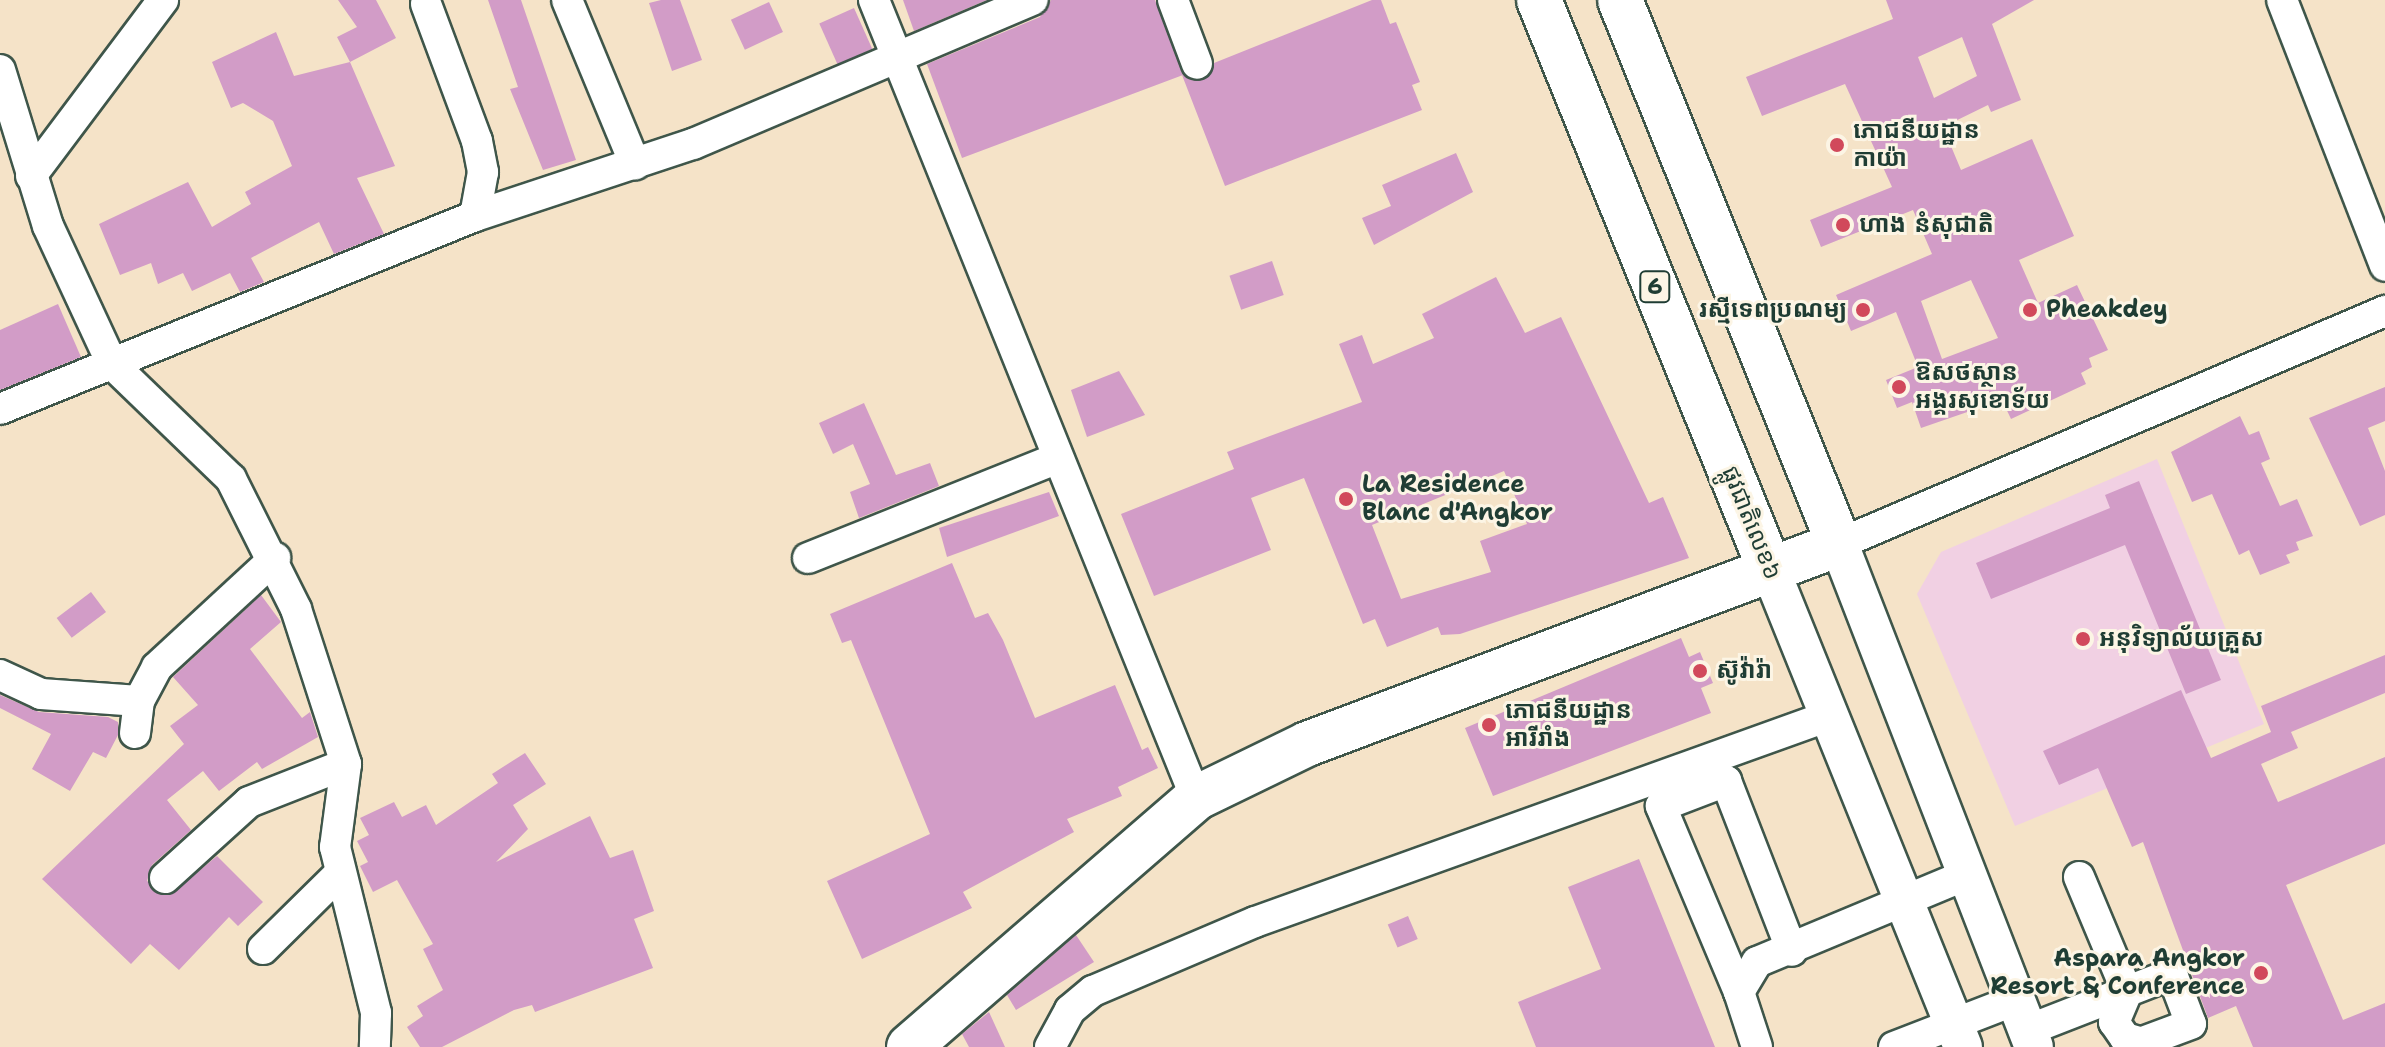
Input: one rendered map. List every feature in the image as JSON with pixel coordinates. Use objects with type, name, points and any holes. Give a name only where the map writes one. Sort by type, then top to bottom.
[{"type":"highway","name":"ផ្លូវជាតិលេខ៦","points":[[1539,0],[1772,574]]},
{"type":"highway","points":[[909,1047],[1196,798],[1307,744],[1772,574],[1839,544],[1620,0]]},
{"type":"main road","points":[[1839,544],[2026,1026]]},
{"type":"main road","name":"ផ្លូវជាតិលេខ៦","points":[[1772,574],[1959,1036]]},
{"type":"street","points":[[31,176],[163,0]]},
{"type":"street","points":[[874,0],[1056,459],[1196,798]]},
{"type":"street","points":[[0,409],[475,216],[635,164],[897,59],[1033,0]]},
{"type":"street","points":[[1173,0],[1197,64]]},
{"type":"street","points":[[2282,0],[2385,266]]},
{"type":"street","points":[[569,1],[635,164]]},
{"type":"street","points":[[426,4],[477,141],[483,172],[475,216]]},
{"type":"street","points":[[0,70],[31,176],[112,364],[231,479],[275,558],[323,679],[346,764],[335,847],[339,874],[376,1013],[375,1047]]},
{"type":"street","points":[[1839,544],[2385,311]]},
{"type":"street","points":[[808,558],[1056,459]]},
{"type":"street","points":[[135,733],[139,701],[157,667],[275,558]]},
{"type":"street","points":[[0,675],[41,694],[139,701]]},
{"type":"street","points":[[1050,1047],[1070,1010],[1093,991],[1255,922],[1829,716]]},
{"type":"street","points":[[165,878],[249,802],[346,764]]},
{"type":"street","points":[[1757,1047],[1739,992],[1661,806],[1726,781],[1792,951]]},
{"type":"street","points":[[263,949],[339,874]]},
{"type":"street","points":[[1739,992],[1757,962],[1792,951],[1966,875]]},
{"type":"street","points":[[1894,1047],[2026,1026],[2127,992],[2172,974],[2191,1024],[2142,1045],[2125,1038],[2114,1022],[2127,992],[2079,877]]},
{"type":"shaded area","name":"អនុវិទ្យាល័យគ្រួស","points":[[2157,459],[2264,724],[2015,826],[1917,594],[1941,552]]},
{"type":"building","points":[[338,0],[376,0],[396,38],[350,62],[337,37],[357,27]]},
{"type":"building","points":[[488,0],[521,0],[576,160],[543,170],[510,89],[518,87]]},
{"type":"building","points":[[680,0],[702,60],[672,71],[649,3]]},
{"type":"building","points":[[903,0],[987,0],[914,31]]},
{"type":"building","points":[[1051,0],[1155,0],[1183,75],[962,158],[927,64],[1040,17]]},
{"type":"building","points":[[1372,0],[1381,0],[1390,24],[1396,22],[1420,82],[1412,85],[1422,110],[1225,186],[1182,75],[1204,80],[1214,63]]},
{"type":"building","points":[[1886,0],[2034,0],[1992,24],[2021,100],[1991,112],[1988,105],[1943,127],[1961,170],[2032,139],[2074,236],[2019,260],[2038,303],[2077,285],[2108,350],[2089,358],[2092,367],[2081,373],[2086,384],[2011,419],[2002,400],[1921,428],[1912,402],[1897,408],[1886,380],[1918,367],[1896,312],[1851,331],[1836,295],[1932,254],[1913,210],[1821,247],[1810,220],[1892,187],[1845,84],[1762,116],[1746,77],[1893,19]],"holes":[[[1962,37],[1977,76],[1934,98],[1918,57]],[[1971,280],[1998,338],[1942,359],[1921,301]]]},
{"type":"building","points":[[769,2],[783,32],[745,50],[731,20]]},
{"type":"building","points":[[854,8],[872,49],[838,65],[819,23]]},
{"type":"building","points":[[276,32],[294,76],[350,62],[395,166],[357,178],[384,234],[334,254],[319,222],[251,258],[264,282],[240,292],[230,273],[192,291],[183,273],[158,284],[151,263],[120,275],[99,224],[188,182],[212,227],[251,204],[245,192],[292,166],[273,121],[243,103],[231,108],[212,62]]},
{"type":"building","points":[[1456,153],[1473,192],[1374,245],[1362,218],[1391,206],[1382,185]]},
{"type":"building","points":[[1272,261],[1284,295],[1241,310],[1229,276]]},
{"type":"building","points":[[1496,277],[1525,333],[1561,317],[1649,503],[1663,497],[1689,558],[1460,634],[1441,635],[1438,627],[1387,647],[1375,619],[1363,624],[1304,478],[1251,498],[1271,550],[1154,596],[1121,514],[1234,469],[1227,452],[1362,402],[1339,344],[1362,335],[1373,364],[1434,338],[1422,314]],"holes":[[[1504,471],[1527,524],[1480,541],[1491,572],[1401,599],[1372,525]]]},
{"type":"building","points":[[58,304],[81,357],[0,390],[0,330]]},
{"type":"building","points":[[1119,371],[1145,415],[1087,437],[1071,390]]},
{"type":"building","points":[[2385,387],[2385,421],[2368,428],[2385,471],[2385,515],[2360,526],[2309,418]]},
{"type":"building","points":[[864,403],[896,475],[930,463],[939,486],[859,518],[850,492],[870,484],[853,444],[833,454],[819,423]]},
{"type":"building","points":[[2240,416],[2249,435],[2259,431],[2270,459],[2261,463],[2280,506],[2297,499],[2313,536],[2296,542],[2299,550],[2286,555],[2290,563],[2260,575],[2249,550],[2239,555],[2212,494],[2192,502],[2171,452]]},
{"type":"building","points":[[2139,481],[2221,680],[2186,694],[2125,545],[1991,599],[1976,563],[2110,508],[2105,495]]},
{"type":"building","points":[[1049,492],[1059,516],[947,557],[939,528]]},
{"type":"building","points":[[952,563],[975,618],[988,613],[1003,640],[1035,718],[1115,685],[1142,750],[1148,747],[1158,768],[1118,787],[1122,796],[1067,819],[1074,832],[963,892],[972,908],[862,959],[827,881],[930,834],[851,640],[842,643],[830,614]]},
{"type":"building","points":[[91,592],[106,612],[72,638],[57,618]]},
{"type":"building","points":[[261,595],[281,622],[250,649],[302,718],[310,712],[318,737],[262,769],[257,762],[219,791],[203,771],[167,800],[191,830],[152,865],[147,881],[170,895],[217,856],[263,902],[238,926],[229,917],[179,970],[150,944],[131,964],[42,879],[184,744],[170,726],[198,705],[173,677]]},
{"type":"building","points":[[1681,638],[1689,657],[1700,652],[1713,683],[1701,688],[1711,713],[1493,796],[1465,728]]},
{"type":"building","points":[[2385,655],[2385,693],[2291,732],[2298,748],[2261,764],[2278,802],[2385,757],[2385,844],[2286,885],[2343,1020],[2385,1003],[2385,1047],[2253,1047],[2236,1006],[2208,1018],[2143,842],[2132,847],[2098,768],[2059,785],[2043,751],[2181,690],[2211,758],[2271,732],[2261,706]]},
{"type":"building","points":[[0,695],[39,712],[108,717],[118,722],[118,735],[106,758],[93,752],[70,791],[32,769],[51,734],[0,708]]},
{"type":"building","points":[[525,753],[546,784],[513,805],[528,829],[496,862],[590,816],[610,858],[633,850],[654,911],[634,919],[653,968],[535,1012],[532,1005],[514,1010],[442,1047],[420,1047],[407,1027],[423,1016],[417,1006],[443,990],[423,949],[433,944],[397,880],[373,892],[360,866],[368,862],[357,841],[369,835],[360,818],[394,802],[402,817],[426,805],[436,825],[498,783],[492,774]]},
{"type":"building","points":[[1639,859],[1715,1047],[1536,1047],[1518,1002],[1601,969],[1568,887]]},
{"type":"building","points":[[1408,916],[1418,939],[1398,948],[1388,925]]},
{"type":"building","points":[[1076,935],[1094,962],[1016,1010],[1007,995]]},
{"type":"building","points":[[989,1012],[1005,1047],[969,1047],[962,1034]]},
{"type":"place","name":"ភោជនីយដ្ឋាន កាយ៉ា","points":[[1837,145]]},
{"type":"place","name":"ហាង នំសុជាតិ","points":[[1843,225]]},
{"type":"place","name":"រស្មីទេពប្រណម្យ","points":[[1863,310]]},
{"type":"place","name":"Pheakdey","points":[[2030,310]]},
{"type":"place","name":"ឱសថស្ថាន អង្គរសុខោទ័យ","points":[[1899,387]]},
{"type":"place","name":"La Residence Blanc d'Angkor","points":[[1346,499]]},
{"type":"place","name":"អនុវិទ្យាល័យគ្រួស","points":[[2083,639]]},
{"type":"place","name":"ស៊ូវ៉ារ៉ា","points":[[1700,671]]},
{"type":"place","name":"ភោជនីយដ្ឋាន អារីរាំង","points":[[1489,725]]},
{"type":"place","name":"Aspara Angkor Resort & Conference","points":[[2261,973]]}]
